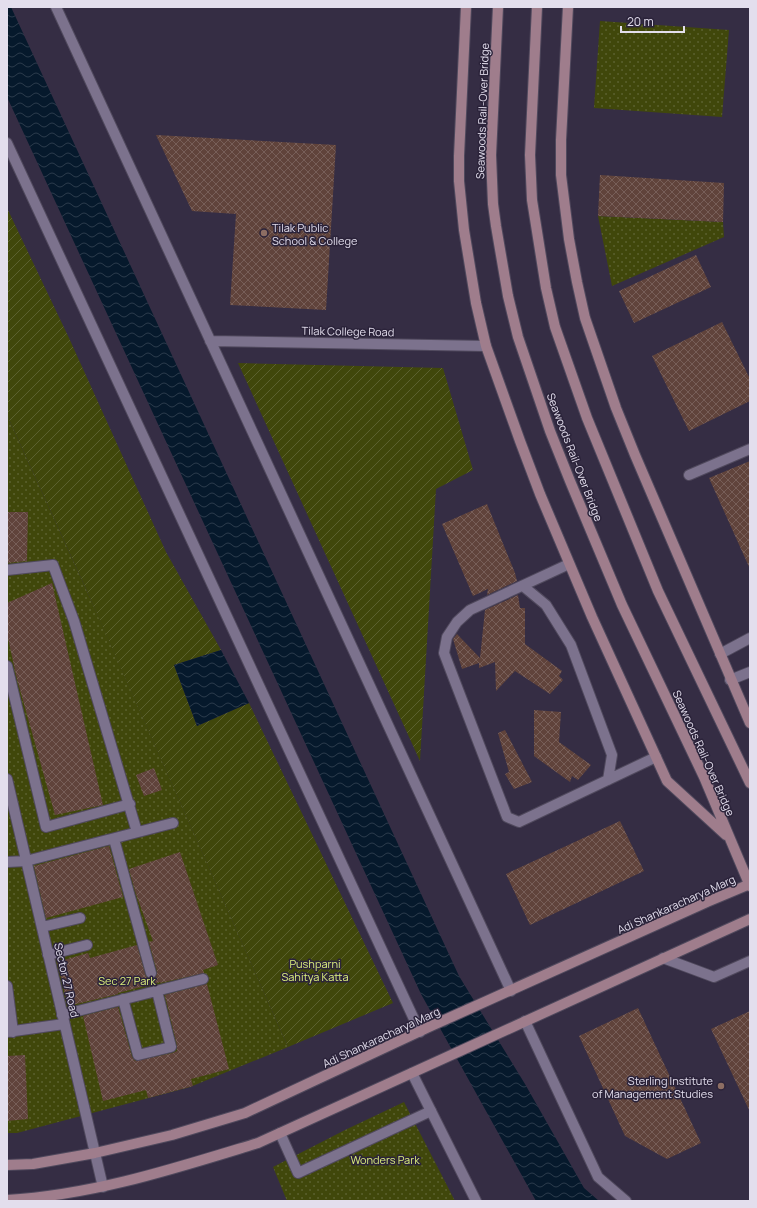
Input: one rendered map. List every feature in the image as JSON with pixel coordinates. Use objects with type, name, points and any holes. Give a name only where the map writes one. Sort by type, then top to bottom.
[{"type":"main road","points":[[466,7],[459,181],[461,208],[476,303],[486,346],[525,454],[569,564],[667,781],[729,838]]},
{"type":"main road","name":"Seawoods Rail-Over Bridge","points":[[498,7],[491,178],[493,204],[500,250],[518,337],[550,431],[622,605],[704,777],[750,885]]},
{"type":"main road","points":[[537,7],[530,177],[538,243],[555,327],[595,439],[658,591],[750,783]]},
{"type":"main road","points":[[568,7],[561,140],[561,175],[565,217],[585,318],[616,408],[730,680],[750,724]]},
{"type":"main road","name":"Adi Shankaracharya Marg","points":[[7,1165],[33,1164],[95,1153],[172,1135],[245,1112],[706,902],[750,885]]},
{"type":"main road","points":[[7,1200],[37,1198],[103,1187],[181,1167],[258,1143],[750,919]]},
{"type":"street","points":[[56,7],[511,991]]},
{"type":"street","points":[[7,143],[420,1032]]},
{"type":"street","name":"Tilak College Road","points":[[210,341],[486,346]]},
{"type":"street","points":[[689,475],[750,449]]},
{"type":"street","points":[[7,570],[53,564],[74,621],[130,804],[137,832]]},
{"type":"street","points":[[569,564],[470,610],[457,622],[447,637],[444,653],[507,817],[519,822],[656,757]]},
{"type":"street","points":[[523,586],[546,605],[571,645],[612,755],[608,780]]},
{"type":"street","points":[[720,654],[750,638]]},
{"type":"street","points":[[7,666],[46,827],[130,804]]},
{"type":"street","points":[[730,680],[750,672]]},
{"type":"street","name":"Sector 27 Road","points":[[7,779],[103,1187]]},
{"type":"street","points":[[7,862],[26,861],[173,823]]},
{"type":"street","points":[[114,839],[151,973]]},
{"type":"street","points":[[42,927],[80,918]]},
{"type":"street","points":[[48,955],[87,945]]},
{"type":"street","points":[[663,958],[714,977],[750,961]]},
{"type":"street","points":[[7,986],[10,1032],[63,1020],[123,999],[203,979]]},
{"type":"street","points":[[123,999],[138,1055],[171,1047],[157,991]]},
{"type":"street","points":[[525,1021],[598,1177],[626,1201]]},
{"type":"street","points":[[412,1072],[476,1201]]},
{"type":"street","points":[[280,1133],[298,1173],[431,1111]]},
{"type":"green space","points":[[600,21],[729,30],[722,117],[594,108]]},
{"type":"green space","name":"Pushparni Sahitya Katta","points":[[7,208],[69,338],[166,552],[221,650],[174,665],[197,726],[249,703],[393,1003],[288,1047],[86,589],[7,415]]},
{"type":"green space","points":[[598,216],[723,222],[724,237],[612,286]]},
{"type":"green space","points":[[238,363],[443,368],[473,470],[436,489],[420,761]]},
{"type":"green space","name":"Sec 27 Park","points":[[7,415],[100,620],[288,1047],[190,1087],[17,1133],[7,1133]]},
{"type":"green space","name":"Wonders Park","points":[[404,1102],[455,1201],[287,1201],[273,1167]]},
{"type":"water","points":[[7,7],[11,7],[459,976],[525,1084],[584,1188],[599,1201],[536,1201],[421,994],[7,97]]},
{"type":"water","points":[[221,650],[249,703],[197,726],[174,665]]},
{"type":"building","points":[[156,135],[336,145],[326,310],[230,305],[236,214],[192,211]]},
{"type":"building","points":[[600,175],[724,183],[723,222],[598,216]]},
{"type":"building","points":[[696,255],[711,287],[634,323],[619,291]]},
{"type":"building","points":[[722,322],[750,379],[750,401],[689,431],[652,356]]},
{"type":"building","points":[[750,461],[750,569],[709,478]]},
{"type":"building","points":[[487,504],[517,581],[487,595],[488,589],[473,596],[442,524]]},
{"type":"building","points":[[7,512],[28,512],[27,561],[7,563]]},
{"type":"building","points":[[52,583],[103,805],[55,815],[17,679],[7,634],[7,603]]},
{"type":"building","points":[[518,595],[520,608],[525,608],[525,644],[562,671],[559,676],[563,680],[550,694],[515,671],[496,691],[495,662],[479,668],[479,663],[462,669],[453,639],[457,634],[480,658],[485,610]]},
{"type":"building","points":[[534,710],[561,712],[559,742],[591,765],[578,780],[572,776],[570,782],[534,756]]},
{"type":"building","points":[[505,730],[532,782],[514,789],[505,774],[509,772],[498,733]]},
{"type":"building","points":[[154,768],[162,790],[144,796],[136,775]]},
{"type":"building","points":[[620,821],[644,871],[530,925],[506,874]]},
{"type":"building","points":[[109,846],[123,897],[46,918],[34,866]]},
{"type":"building","points":[[180,852],[218,965],[203,970],[204,973],[160,982],[68,1006],[57,962],[88,953],[90,958],[137,945],[146,977],[150,979],[156,977],[157,971],[149,942],[153,941],[136,894],[129,869]]},
{"type":"building","points":[[207,984],[229,1069],[191,1079],[193,1086],[148,1098],[146,1090],[103,1101],[83,1016],[118,1007],[132,1057],[135,1061],[173,1053],[177,1051],[177,1045],[165,995]]},
{"type":"building","points":[[638,1008],[701,1143],[667,1159],[625,1136],[579,1036]]},
{"type":"building","points":[[750,1011],[750,1112],[711,1029]]},
{"type":"building","points":[[25,1055],[28,1119],[7,1121],[7,1056]]},
{"type":"place","name":"Tilak Public School & College","points":[[264,233]]},
{"type":"place","name":"Sterling Institute of Management Studies","points":[[721,1086]]}]
